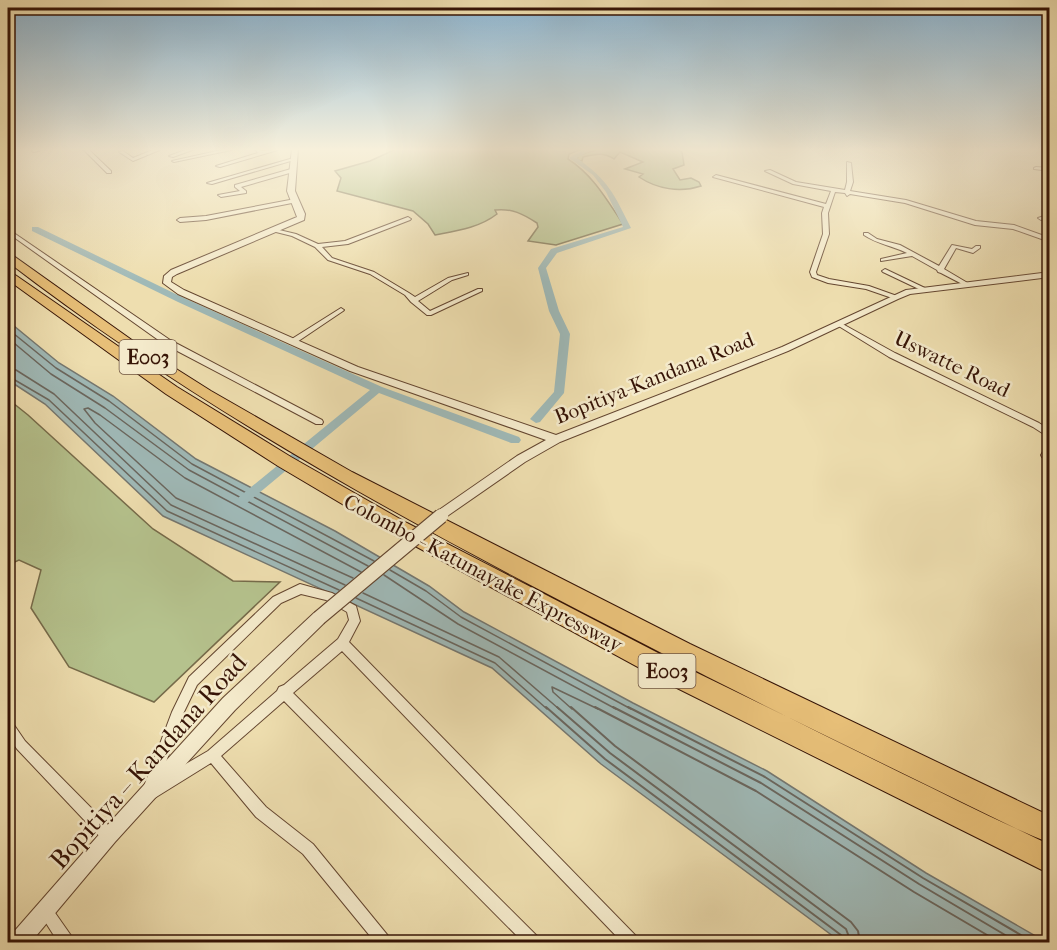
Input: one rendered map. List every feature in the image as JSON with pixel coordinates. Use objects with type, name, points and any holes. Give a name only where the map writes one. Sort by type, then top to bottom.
[{"type":"highway","name":"Colombo - Katunayake Expressway","points":[[8,256],[49,289],[295,458],[452,535],[742,683],[1050,830]]},
{"type":"highway","name":"Colombo - Katunayake Expressway","points":[[8,274],[133,366],[611,642],[1050,860]]},
{"type":"street","points":[[221,195],[234,193]]},
{"type":"street","points":[[292,193],[301,214],[300,218],[275,231],[185,268],[166,279],[181,292],[291,342],[385,380],[556,439]]},
{"type":"street","points":[[779,193],[827,206]]},
{"type":"street","points":[[831,193],[827,206],[826,234],[813,272],[814,276],[828,281],[867,287],[895,297]]},
{"type":"street","points":[[844,193],[906,202],[975,223],[1014,227],[1050,240]]},
{"type":"street","points":[[180,220],[206,218],[295,201]]},
{"type":"street","points":[[1041,218],[1050,216]]},
{"type":"street","points":[[317,246],[346,243],[408,219]]},
{"type":"street","points":[[8,231],[167,342],[319,422]]},
{"type":"street","points":[[275,231],[294,235],[317,246],[330,259],[372,273],[407,294],[412,301],[429,314],[480,290]]},
{"type":"street","points":[[866,234],[875,240],[898,246],[968,285]]},
{"type":"street","points":[[940,271],[954,246],[973,251],[978,247]]},
{"type":"street","points":[[883,260],[913,254]]},
{"type":"street","points":[[885,271],[925,290]]},
{"type":"street","points":[[412,301],[450,279],[466,274]]},
{"type":"street","name":"Bopitiya-Kandana Road","points":[[319,618],[443,514],[521,459],[556,439],[785,349],[895,297],[925,290],[1050,274]]},
{"type":"street","points":[[291,342],[341,310]]},
{"type":"street","name":"Uswatte Road","points":[[839,324],[892,355],[1036,425],[1050,435]]},
{"type":"street","points":[[1050,447],[1045,455],[1050,458]]},
{"type":"street","points":[[300,589],[328,596],[352,609],[355,621],[342,644],[284,691],[212,755],[148,794],[178,712],[193,681],[277,600],[300,589]]},
{"type":"street","name":"Bopitiya – Kandana Road","points":[[18,942],[109,836],[230,704],[319,618]]},
{"type":"street","points":[[342,644],[632,942]]},
{"type":"street","points":[[284,691],[533,942]]},
{"type":"street","points":[[8,726],[21,745],[109,836]]},
{"type":"street","points":[[212,755],[261,812],[308,849],[384,942]]},
{"type":"street","points":[[46,912],[67,942]]},
{"type":"green space","points":[[346,193],[602,193],[623,224],[556,245],[528,241],[538,227],[537,223],[517,212],[495,210],[497,214],[475,226],[435,235],[428,224],[413,211]]},
{"type":"green space","points":[[8,399],[153,529],[233,581],[280,582],[154,702],[69,667],[31,608],[41,570],[19,560],[8,565]]},
{"type":"water","points":[[8,321],[59,363],[113,396],[196,459],[335,531],[429,586],[464,612],[633,703],[767,771],[926,873],[1046,942],[841,942],[601,764],[492,668],[163,516],[45,404],[8,380]]},
{"type":"waterway","points":[[536,419],[559,393],[565,334],[554,311],[542,268],[554,251],[627,228],[610,193]]},
{"type":"waterway","points":[[35,229],[181,300],[378,389]]},
{"type":"waterway","points":[[243,500],[378,389]]},
{"type":"waterway","points":[[378,389],[515,440]]}]
